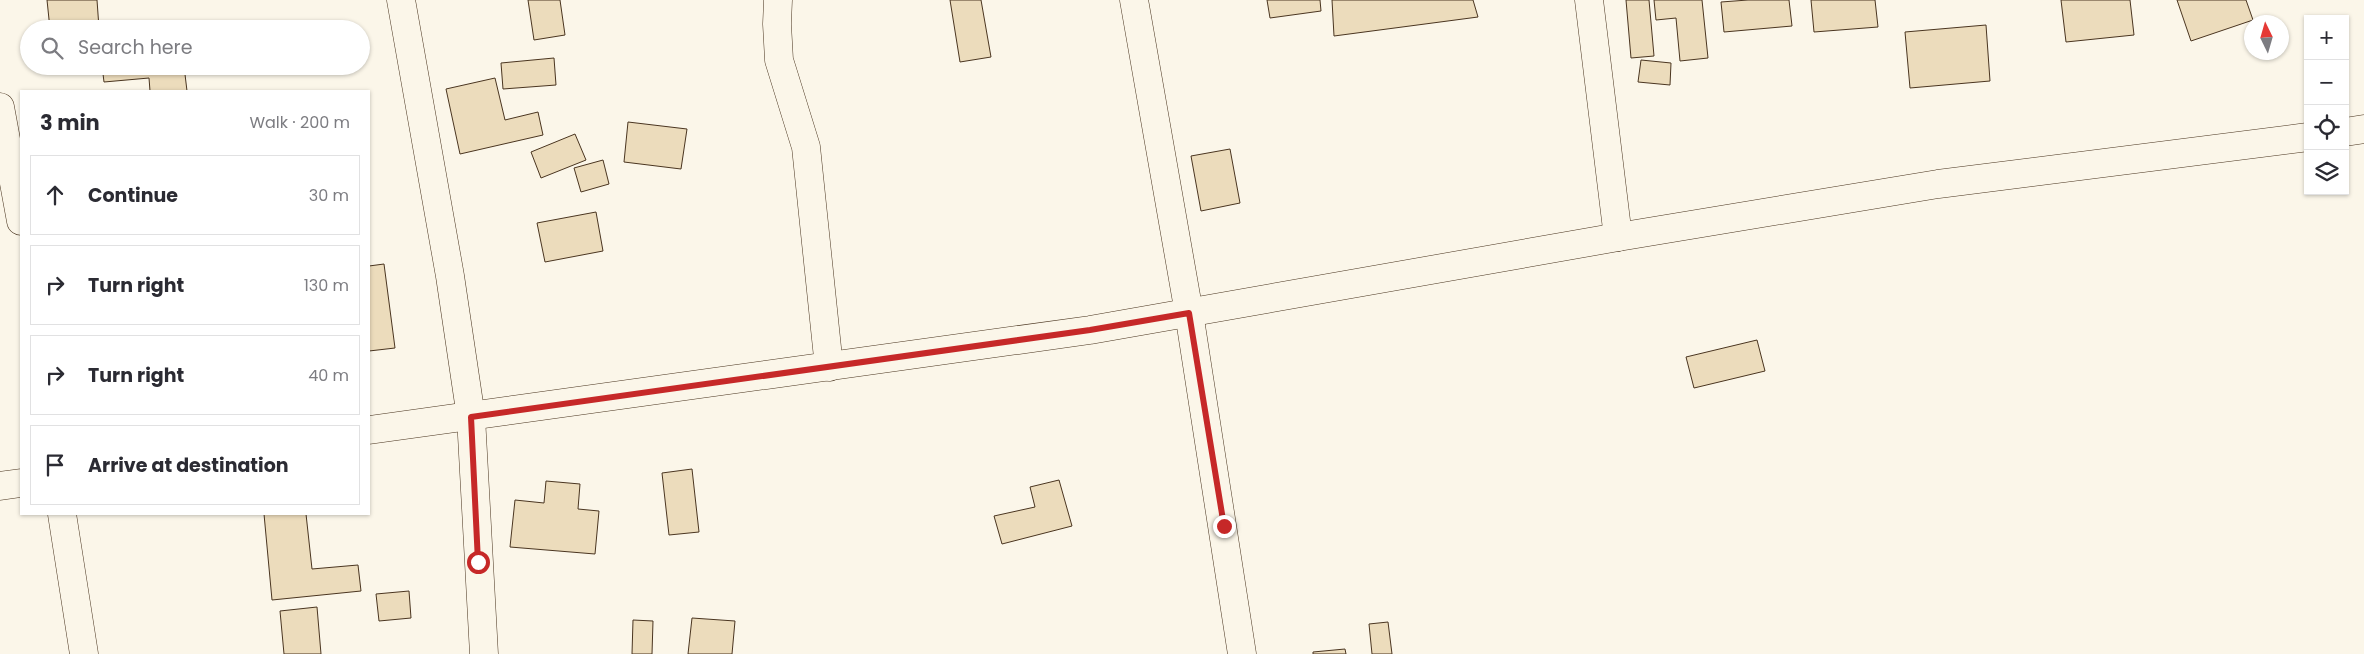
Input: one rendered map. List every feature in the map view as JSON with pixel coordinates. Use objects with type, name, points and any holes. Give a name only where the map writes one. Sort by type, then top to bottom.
[{"type":"street","points":[[401,0],[450,276],[471,417],[484,654]]},
{"type":"street","points":[[778,0],[778,60],[806,147],[829,367]]},
{"type":"street","points":[[1134,0],[1189,313],[1242,654]]},
{"type":"street","points":[[1589,0],[1618,237]]},
{"type":"street","points":[[0,107],[20,216]]},
{"type":"street","points":[[2349,132],[2364,130]]},
{"type":"street","points":[[370,430],[1090,330],[1618,237],[1938,184],[2304,138]]},
{"type":"street","points":[[0,486],[20,483]]},
{"type":"street","points":[[62,515],[84,654]]},
{"type":"building","points":[[47,0],[97,0],[98,20],[49,20]]},
{"type":"building","points":[[528,0],[560,0],[565,35],[534,40]]},
{"type":"building","points":[[950,0],[981,0],[991,57],[960,62]]},
{"type":"building","points":[[1267,0],[1320,0],[1321,11],[1270,18]]},
{"type":"building","points":[[1332,0],[1473,0],[1478,17],[1334,36]]},
{"type":"building","points":[[1626,0],[1649,0],[1654,56],[1631,58]]},
{"type":"building","points":[[1654,0],[1702,0],[1708,58],[1680,61],[1676,18],[1656,20]]},
{"type":"building","points":[[1789,0],[1792,26],[1724,32],[1721,2]]},
{"type":"building","points":[[1811,0],[1875,0],[1878,27],[1814,32]]},
{"type":"building","points":[[2061,0],[2130,0],[2134,35],[2066,42]]},
{"type":"building","points":[[2177,0],[2246,0],[2251,15],[2244,15],[2244,23],[2191,41]]},
{"type":"building","points":[[1986,25],[1990,81],[1910,88],[1905,32]]},
{"type":"building","points":[[554,58],[556,85],[503,89],[501,63]]},
{"type":"building","points":[[1641,60],[1671,63],[1670,85],[1638,82]]},
{"type":"building","points":[[103,75],[185,75],[187,90],[150,90],[149,78],[104,82]]},
{"type":"building","points":[[495,78],[505,120],[538,112],[543,135],[460,154],[446,89]]},
{"type":"building","points":[[628,122],[687,129],[681,169],[624,162]]},
{"type":"building","points":[[575,134],[586,160],[541,178],[531,152]]},
{"type":"building","points":[[1230,149],[1240,203],[1201,211],[1191,156]]},
{"type":"building","points":[[603,160],[609,184],[581,192],[574,168]]},
{"type":"building","points":[[596,212],[603,251],[545,262],[537,223]]},
{"type":"building","points":[[384,264],[395,348],[370,351],[370,266]]},
{"type":"building","points":[[1757,340],[1765,371],[1694,388],[1686,357]]},
{"type":"building","points":[[692,469],[699,532],[669,535],[662,473]]},
{"type":"building","points":[[1059,480],[1072,526],[1002,544],[994,516],[1035,507],[1030,487]]},
{"type":"building","points":[[546,481],[580,484],[578,509],[599,511],[595,554],[510,547],[515,500],[544,503]]},
{"type":"building","points":[[264,515],[306,515],[312,569],[358,565],[361,591],[272,600]]},
{"type":"building","points":[[409,591],[411,618],[379,621],[376,594]]},
{"type":"building","points":[[317,607],[321,654],[284,654],[280,611]]},
{"type":"building","points":[[692,618],[735,621],[732,654],[688,654]]},
{"type":"building","points":[[633,620],[653,621],[652,654],[632,654]]},
{"type":"building","points":[[1388,622],[1392,654],[1372,654],[1369,624]]},
{"type":"building","points":[[1345,649],[1346,654],[1313,654],[1313,652]]},
{"type":"route","points":[[478,562],[471,417],[1090,330],[1189,313],[1224,526]]}]
